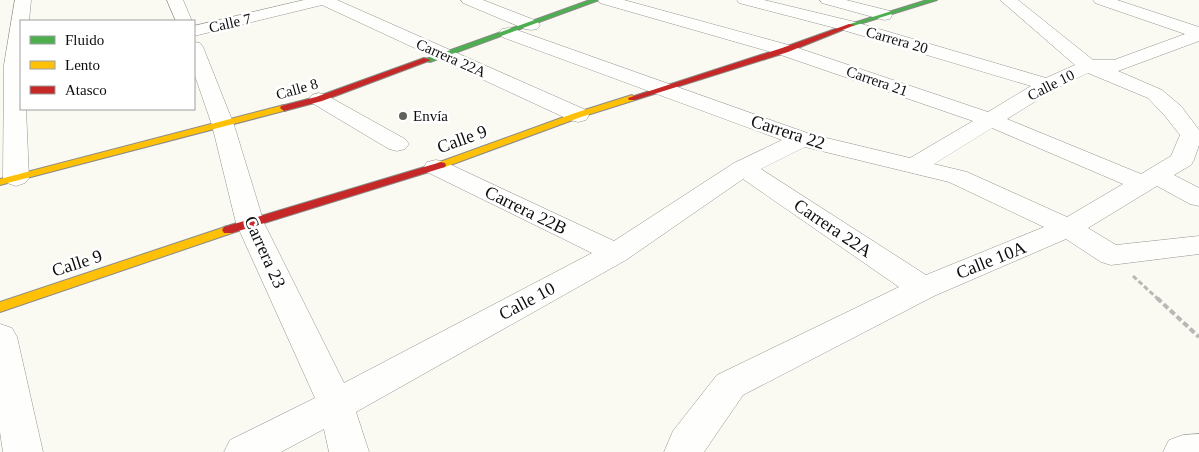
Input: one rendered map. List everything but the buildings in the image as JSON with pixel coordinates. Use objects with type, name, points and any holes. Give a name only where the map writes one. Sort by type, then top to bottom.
[{"type":"street","points":[[8,180],[12,66],[23,0]]},
{"type":"street","points":[[174,0],[184,20]]},
{"type":"street","name":"Calle 7","points":[[195,31],[324,0]]},
{"type":"street","name":"Carrera 22A","points":[[324,0],[578,115]]},
{"type":"street","points":[[469,0],[531,24]]},
{"type":"street","name":"Calle 8","points":[[8,180],[319,99],[596,0]]},
{"type":"street","name":"Carrera 21","points":[[606,0],[785,50],[988,119],[1149,179]]},
{"type":"street","name":"Carrera 20","points":[[745,0],[849,26],[1048,85]]},
{"type":"street","points":[[828,0],[884,15]]},
{"type":"street","name":"Calle 9","points":[[0,307],[250,223],[436,167],[578,115],[785,50],[849,26],[934,0]]},
{"type":"street","points":[[1008,0],[1088,66]]},
{"type":"street","points":[[1102,0],[1199,34]]},
{"type":"street","name":"Carrera 22","points":[[508,33],[802,139],[958,177],[1068,228]]},
{"type":"street","name":"Calle 10","points":[[914,165],[988,119],[1048,85],[1088,66],[1116,66],[1199,34]]},
{"type":"street","name":"Carrera 23","points":[[195,50],[223,124],[250,223],[336,405],[349,452]]},
{"type":"street","name":"Calle 10A","points":[[684,452],[687,443],[730,385],[923,288],[1068,228],[1182,160],[1191,135],[1173,111],[1155,94],[1088,66]]},
{"type":"street","points":[[319,99],[397,144]]},
{"type":"street","name":"Calle 10","points":[[244,452],[336,405],[616,253],[743,168],[802,139]]},
{"type":"street","name":"Carrera 22B","points":[[436,167],[616,253]]},
{"type":"street","name":"Carrera 22A","points":[[743,168],[923,288]]},
{"type":"street","points":[[1149,179],[1199,198]]},
{"type":"street","points":[[1068,228],[1111,255],[1199,245]]},
{"type":"street","points":[[0,337],[23,452]]},
{"type":"street","points":[[1183,452],[1199,451]]},
{"type":"path","points":[[1111,255],[1199,337]]},
{"type":"traffic: fast","points":[[427,60],[596,0]]},
{"type":"traffic: fast","points":[[851,25],[934,0]]},
{"type":"traffic: slow","points":[[441,165],[578,115],[632,98]]},
{"type":"traffic: slow","points":[[0,182],[284,108]]},
{"type":"traffic: slow","points":[[0,307],[228,230]]},
{"type":"traffic: jam","points":[[632,98],[785,50],[851,25]]},
{"type":"traffic: jam","points":[[284,108],[319,99],[427,60]]},
{"type":"traffic: jam","points":[[228,230],[441,165]]},
{"type":"place","name":"Envía","points":[[403,116]]}]
